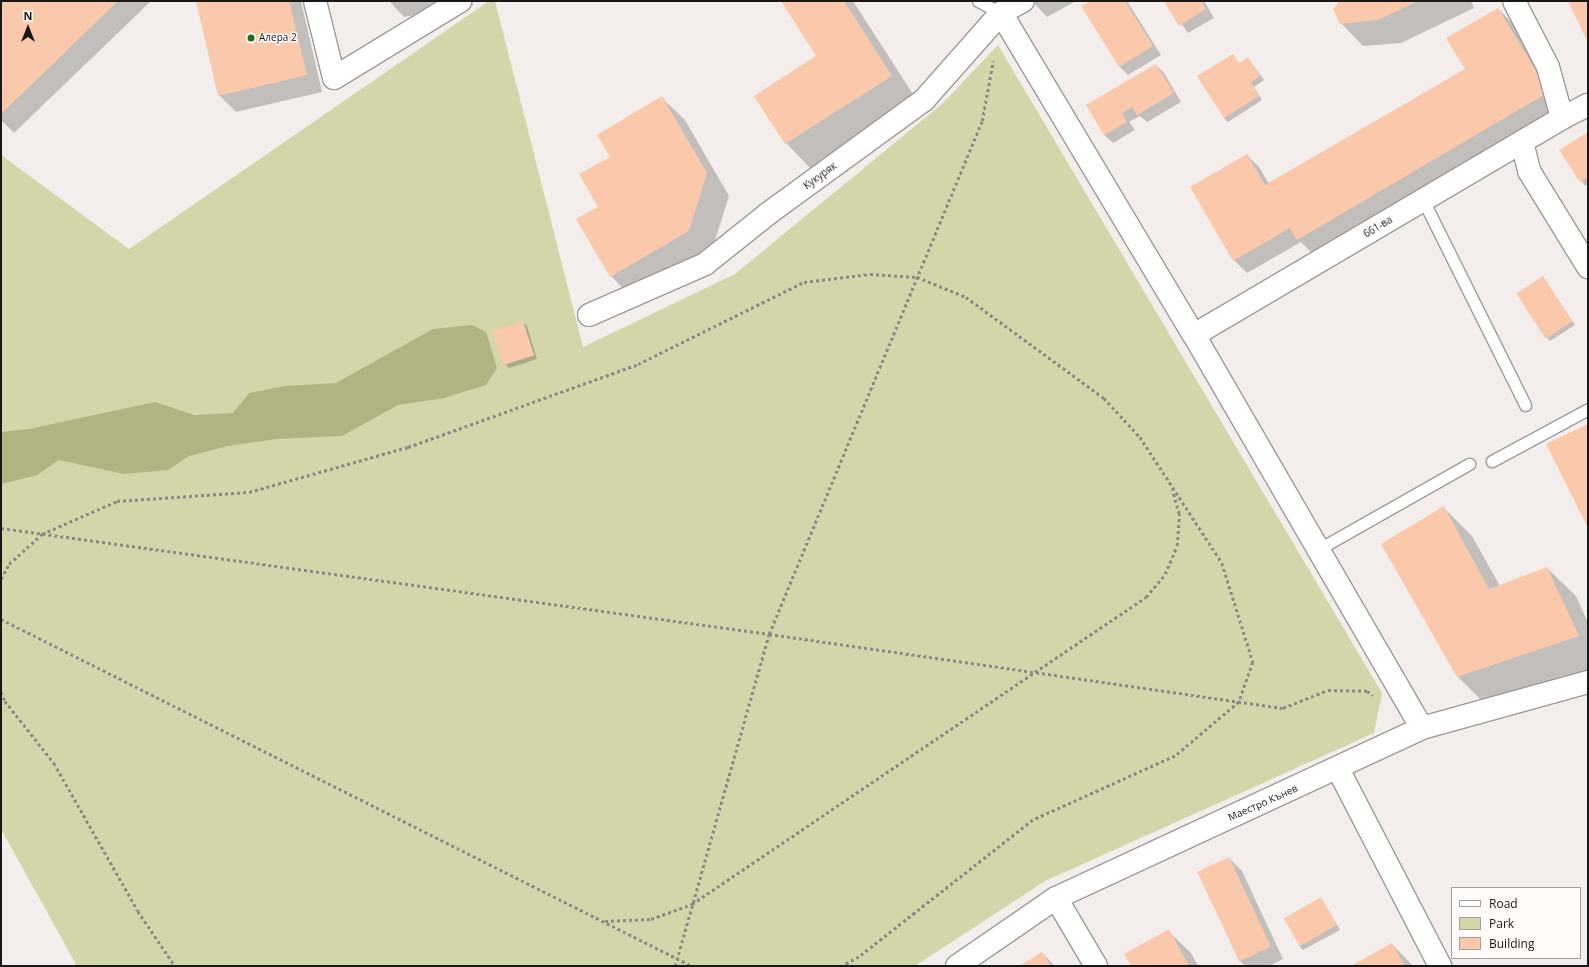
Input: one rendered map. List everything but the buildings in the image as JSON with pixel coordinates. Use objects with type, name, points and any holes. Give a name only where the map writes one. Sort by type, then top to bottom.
[{"type":"street","points":[[315,1],[334,78],[460,1]]},
{"type":"street","name":"Кукуряк","points":[[589,315],[705,264],[769,213],[924,100],[1001,13],[1023,1]]},
{"type":"street","points":[[1514,1],[1548,67],[1562,118]]},
{"type":"street","points":[[1001,13],[1194,335],[1317,550],[1422,728]]},
{"type":"street","name":"661-ва","points":[[1194,335],[1562,118],[1588,105]]},
{"type":"street","points":[[1522,142],[1530,171],[1588,268]]},
{"type":"street","name":"Маестро Кънев","points":[[957,966],[1056,898],[1338,769],[1422,728],[1588,682]]},
{"type":"street","points":[[1338,769],[1440,966]]},
{"type":"street","points":[[1056,898],[1096,966]]},
{"type":"lane","points":[[978,1],[1001,13]]},
{"type":"lane","points":[[1423,200],[1525,405]]},
{"type":"lane","points":[[1492,461],[1588,409]]},
{"type":"lane","points":[[1317,550],[1469,464]]},
{"type":"path","points":[[675,966],[676,958],[769,634],[982,121],[993,59]]},
{"type":"path","points":[[1,579],[9,564],[42,534],[117,501],[249,492],[408,447],[638,364],[804,282],[870,274],[917,278],[966,297],[1104,398],[1140,437],[1222,563],[1253,662],[1239,702],[1175,756],[1033,820],[859,957],[842,966]]},
{"type":"path","points":[[604,922],[651,919],[692,904],[1146,597],[1157,586],[1172,560],[1179,530],[1179,514],[1170,484]]},
{"type":"path","points":[[1,528],[769,634],[1283,708],[1328,690],[1367,691],[1379,699]]},
{"type":"path","points":[[1,620],[692,966]]},
{"type":"path","points":[[1,692],[5,701],[54,763],[138,911],[175,966]]},
{"type":"green space","points":[[489,1],[495,1],[583,347],[735,274],[942,104],[998,45],[1382,693],[1374,733],[1045,881],[915,966],[77,966],[1,829],[1,155],[129,249]]},
{"type":"green space","points":[[472,325],[486,332],[497,368],[486,385],[444,398],[398,405],[342,436],[276,439],[228,446],[189,456],[168,470],[124,474],[59,460],[37,475],[1,484],[1,432],[29,429],[155,402],[194,415],[233,413],[249,393],[285,386],[336,383],[433,329]]},
{"type":"place","name":"Алера 2","points":[[251,38]]}]
